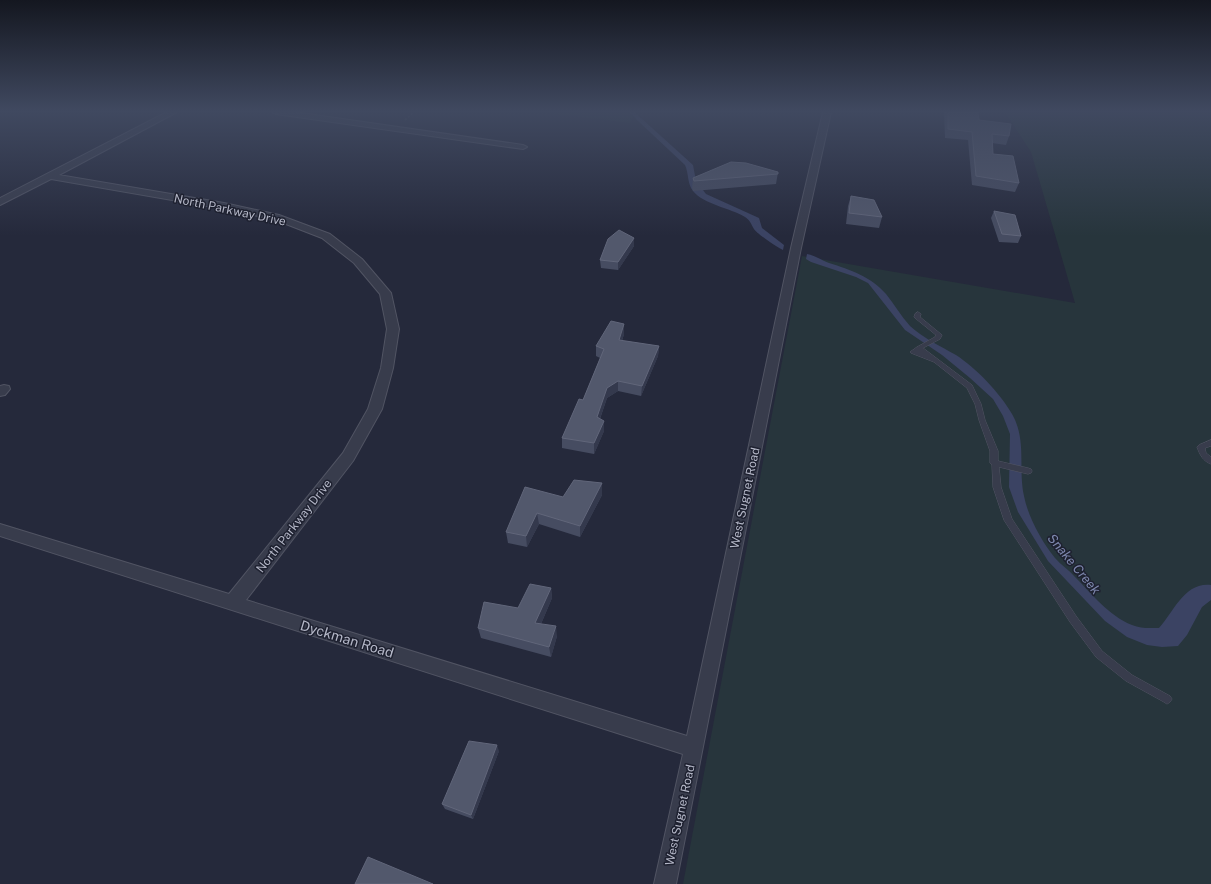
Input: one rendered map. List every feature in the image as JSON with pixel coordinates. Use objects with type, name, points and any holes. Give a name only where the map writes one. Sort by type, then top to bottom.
[{"type":"street","points":[[0,202],[94,153]]},
{"type":"street","name":"West Sugnet Road","points":[[665,884],[794,256],[818,153]]},
{"type":"street","name":"North Parkway Drive","points":[[50,176],[224,206],[276,217],[326,236],[358,261],[385,293],[393,329],[388,368],[375,409],[348,457],[233,603]]},
{"type":"street","name":"Dyckman Road","points":[[0,530],[694,748]]},
{"type":"lane","points":[[918,314],[920,321],[939,335],[938,338],[913,352],[936,361],[970,387],[978,404],[982,420],[994,451],[997,487],[1008,520],[1073,619],[1099,654],[1129,678],[1167,699]]},
{"type":"lane","points":[[1211,443],[1201,448],[1203,454],[1211,461]]},
{"type":"lane","points":[[994,463],[1028,471]]},
{"type":"shaded area","points":[[1031,153],[1211,153],[1211,884],[683,884],[802,256],[1075,303]]},
{"type":"water","points":[[672,153],[680,153],[693,165],[696,181],[706,194],[759,218],[762,228],[784,245],[783,250],[759,234],[745,217],[710,203],[697,195],[690,185],[685,165]]},
{"type":"water","points":[[807,254],[867,278],[886,294],[910,326],[926,338],[964,360],[994,390],[1007,406],[1017,424],[1021,444],[1022,486],[1026,504],[1036,529],[1045,545],[1055,558],[1108,610],[1124,621],[1135,626],[1159,628],[1180,599],[1187,593],[1202,585],[1211,585],[1211,600],[1202,607],[1187,635],[1178,646],[1162,647],[1147,645],[1127,637],[1105,621],[1048,561],[1018,512],[1009,487],[1010,434],[1003,416],[993,399],[942,355],[905,330],[868,283],[856,277],[811,262],[806,259]]},
{"type":"building","points":[[974,153],[993,153],[1013,156],[1019,183],[976,176]]},
{"type":"building","points":[[731,162],[746,163],[778,172],[778,174],[694,181],[693,178]]},
{"type":"building","points":[[851,196],[874,200],[882,217],[849,213]]},
{"type":"building","points":[[994,211],[1015,215],[1021,236],[1002,234]]},
{"type":"building","points":[[619,230],[634,238],[618,262],[600,260],[608,239]]},
{"type":"building","points":[[611,321],[624,324],[619,340],[659,346],[642,386],[618,381],[607,388],[597,417],[604,421],[594,443],[562,438],[579,399],[583,400],[604,349],[596,346]]},
{"type":"building","points":[[574,480],[602,483],[580,526],[537,513],[526,536],[506,532],[525,487],[563,497]]},
{"type":"building","points":[[530,584],[551,588],[535,623],[556,626],[549,647],[478,628],[484,602],[518,608]]},
{"type":"building","points":[[469,741],[497,745],[471,815],[442,804]]},
{"type":"building","points":[[368,857],[433,884],[355,884]]},
{"type":"water label","name":"Snake Creek","points":[[1074,564]]}]
